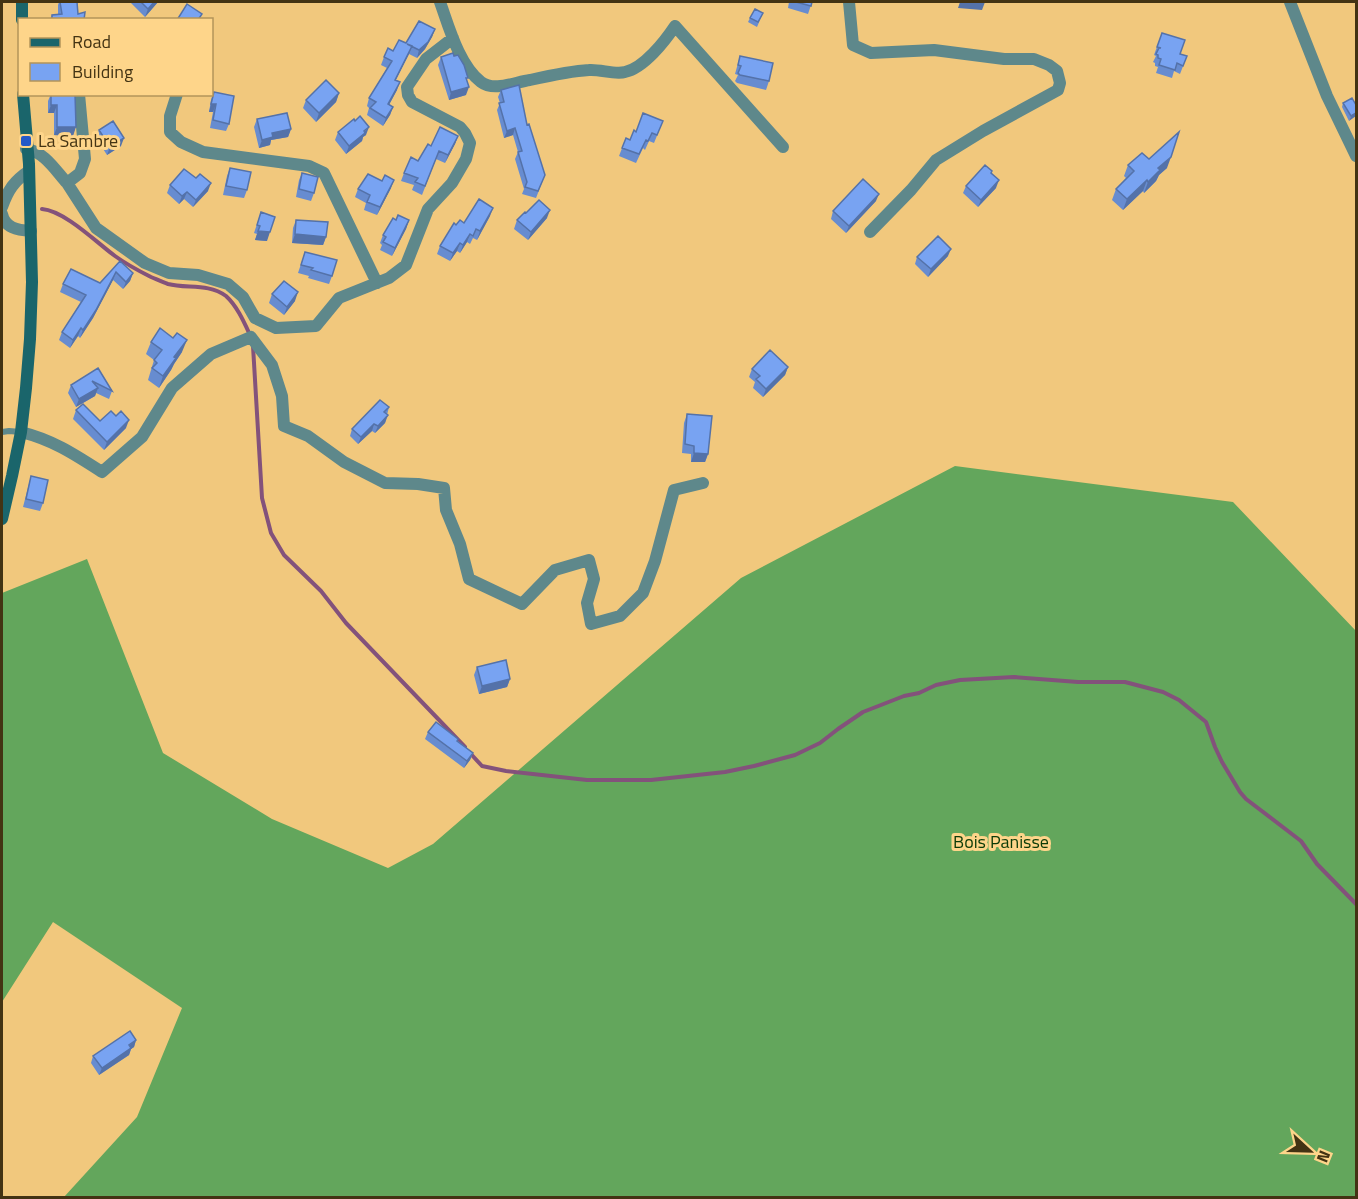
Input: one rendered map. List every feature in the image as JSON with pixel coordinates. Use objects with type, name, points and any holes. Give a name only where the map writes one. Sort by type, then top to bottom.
[{"type":"street","points":[[22,2],[22,18]]},
{"type":"street","points":[[440,2],[453,38],[471,72],[483,84],[496,87],[589,70],[625,73],[641,64],[667,38],[675,26],[783,147]]},
{"type":"street","points":[[849,2],[853,45],[871,53],[934,50],[1004,59],[1034,59],[1049,64],[1057,71],[1060,83],[1058,90],[983,130],[936,160],[911,190],[870,232]]},
{"type":"street","points":[[1290,2],[1327,96],[1356,156]]},
{"type":"street","points":[[26,148],[44,157],[67,183],[96,228],[145,263],[169,273],[198,275],[228,284],[243,297],[255,318],[276,328],[316,326],[339,298],[389,278],[406,266],[428,209],[452,183],[466,159],[470,142],[460,127],[412,102],[406,87],[426,59],[453,38]]},
{"type":"street","points":[[2,519],[21,432],[30,339],[31,231],[29,171],[22,96]]},
{"type":"street","points":[[67,183],[80,173],[85,159],[79,96]]},
{"type":"street","points":[[176,96],[170,116],[170,132],[181,142],[203,152],[309,166],[324,173],[377,283]]},
{"type":"street","points":[[3,200],[18,178],[29,171]]},
{"type":"street","points":[[2,214],[7,225],[18,230],[31,231]]},
{"type":"street","points":[[21,432],[57,444],[102,472],[142,437],[172,388],[211,354],[250,337],[272,365],[282,396],[284,426],[308,436],[344,462],[385,483],[444,488],[446,510],[460,544],[469,579],[522,604],[555,570],[589,560],[594,579],[587,603],[591,624],[620,616],[643,593],[655,561],[674,490],[703,483]]},
{"type":"lane","points":[[2,432],[21,432]]},
{"type":"green space","name":"Bois Panisse","points":[[955,466],[1233,502],[1356,631],[1356,1197],[64,1197],[137,1117],[182,1008],[53,922],[2,1002],[2,593],[87,559],[163,753],[272,819],[388,868],[433,844],[741,578]]},
{"type":"building","points":[[60,2],[77,2],[78,14],[85,12],[84,18],[52,18],[52,15],[62,14]]},
{"type":"building","points":[[141,2],[154,2],[148,9]]},
{"type":"building","points":[[796,2],[812,2],[811,6]]},
{"type":"building","points":[[187,4],[202,14],[199,18],[178,18]]},
{"type":"building","points":[[755,9],[763,13],[758,22],[750,18]]},
{"type":"building","points":[[419,21],[435,29],[428,42],[419,50],[412,46],[395,80],[400,82],[388,104],[393,107],[386,118],[370,108],[376,102],[369,98],[392,61],[384,57],[388,48],[393,51],[399,40],[406,43]]},
{"type":"building","points":[[1162,33],[1185,40],[1180,54],[1187,56],[1183,66],[1177,63],[1175,70],[1159,65],[1161,59],[1156,54],[1161,48],[1157,47]]},
{"type":"building","points":[[453,53],[454,56],[458,55],[464,65],[469,87],[451,92],[441,57]]},
{"type":"building","points":[[740,56],[773,63],[769,81],[740,75],[738,73],[741,66],[738,65]]},
{"type":"building","points":[[326,80],[339,93],[319,113],[306,100]]},
{"type":"building","points":[[519,85],[527,125],[529,124],[545,175],[538,191],[525,187],[527,182],[518,152],[522,151],[515,128],[507,131],[499,103],[504,102],[501,90]]},
{"type":"building","points":[[214,92],[234,96],[229,124],[213,120],[216,104],[211,104]]},
{"type":"building","points":[[51,96],[75,96],[76,127],[57,127],[57,105],[51,105]]},
{"type":"building","points":[[1352,98],[1356,105],[1356,113],[1351,116],[1343,103]]},
{"type":"building","points":[[287,113],[291,129],[272,133],[273,137],[262,140],[257,119]]},
{"type":"building","points":[[643,113],[663,121],[657,135],[652,133],[639,154],[622,148],[626,138],[630,140],[634,130],[636,132]]},
{"type":"building","points":[[360,116],[369,127],[349,146],[338,132]]},
{"type":"building","points":[[113,121],[124,138],[110,147],[99,130]]},
{"type":"building","points":[[440,127],[458,136],[448,155],[439,151],[425,186],[415,182],[418,178],[404,173],[411,157],[418,161],[428,144],[431,146]]},
{"type":"building","points":[[1179,132],[1171,157],[1158,168],[1160,170],[1148,182],[1147,180],[1127,199],[1116,189],[1134,171],[1128,165],[1142,153],[1149,159]]},
{"type":"building","points":[[985,165],[999,180],[981,200],[966,186]]},
{"type":"building","points":[[230,168],[251,172],[247,190],[226,186]]},
{"type":"building","points":[[184,169],[196,178],[200,174],[211,183],[196,200],[187,192],[182,196],[170,185]]},
{"type":"building","points":[[302,173],[318,177],[314,193],[299,189]]},
{"type":"building","points":[[368,174],[382,181],[385,175],[394,180],[380,207],[367,202],[370,195],[358,189]]},
{"type":"building","points":[[863,179],[879,194],[849,226],[833,211]]},
{"type":"building","points":[[479,199],[493,208],[480,231],[476,229],[473,236],[470,234],[463,245],[460,243],[453,253],[440,246],[454,223],[456,225],[460,220],[464,223]]},
{"type":"building","points":[[539,200],[550,210],[531,232],[517,220]]},
{"type":"building","points":[[261,212],[275,217],[270,232],[258,231],[260,226],[257,225]]},
{"type":"building","points":[[398,215],[409,220],[395,248],[383,242],[386,237],[383,235],[393,218],[396,220]]},
{"type":"building","points":[[296,220],[328,222],[326,237],[295,234]]},
{"type":"building","points":[[938,236],[951,249],[931,269],[917,257]]},
{"type":"building","points":[[305,252],[337,260],[332,276],[301,265]]},
{"type":"building","points":[[120,261],[133,273],[126,282],[116,272],[96,310],[83,330],[81,328],[73,340],[62,332],[86,295],[63,284],[71,269],[100,283]]},
{"type":"building","points":[[284,281],[298,292],[287,307],[272,294]]},
{"type":"building","points":[[160,328],[173,338],[177,333],[187,340],[163,376],[152,368],[157,363],[154,360],[162,350],[151,342]]},
{"type":"building","points":[[770,350],[788,367],[766,389],[756,379],[760,376],[752,369]]},
{"type":"building","points":[[98,368],[112,391],[92,381],[98,388],[79,399],[71,385]]},
{"type":"building","points":[[380,400],[389,407],[384,412],[388,415],[378,426],[374,424],[361,437],[352,429]]},
{"type":"building","points":[[83,404],[100,421],[111,411],[116,416],[121,411],[129,420],[107,442],[76,410]]},
{"type":"building","points":[[687,414],[712,416],[708,454],[694,453],[694,446],[685,444]]},
{"type":"building","points":[[31,476],[48,480],[43,503],[26,499]]},
{"type":"building","points":[[506,660],[510,679],[482,686],[477,667]]},
{"type":"building","points":[[436,722],[473,753],[467,761],[428,732]]},
{"type":"building","points":[[130,1031],[136,1040],[129,1045],[131,1048],[102,1068],[93,1056]]},
{"type":"waterway","points":[[42,209],[70,221],[119,259],[151,277],[168,284],[212,289],[226,296],[237,309],[250,335]]},
{"type":"waterway","points":[[253,346],[262,498],[271,533],[284,555],[321,591],[346,623],[465,747]]},
{"type":"waterway","points":[[470,753],[482,766],[587,780],[651,780],[725,772],[795,755],[820,743],[863,712],[936,685],[960,680],[1014,677],[1078,682],[1125,682],[1163,692],[1179,700],[1206,722],[1222,762],[1240,792],[1301,841],[1317,864],[1356,904]]},
{"type":"place","name":"La Sambre","points":[[26,141]]}]
